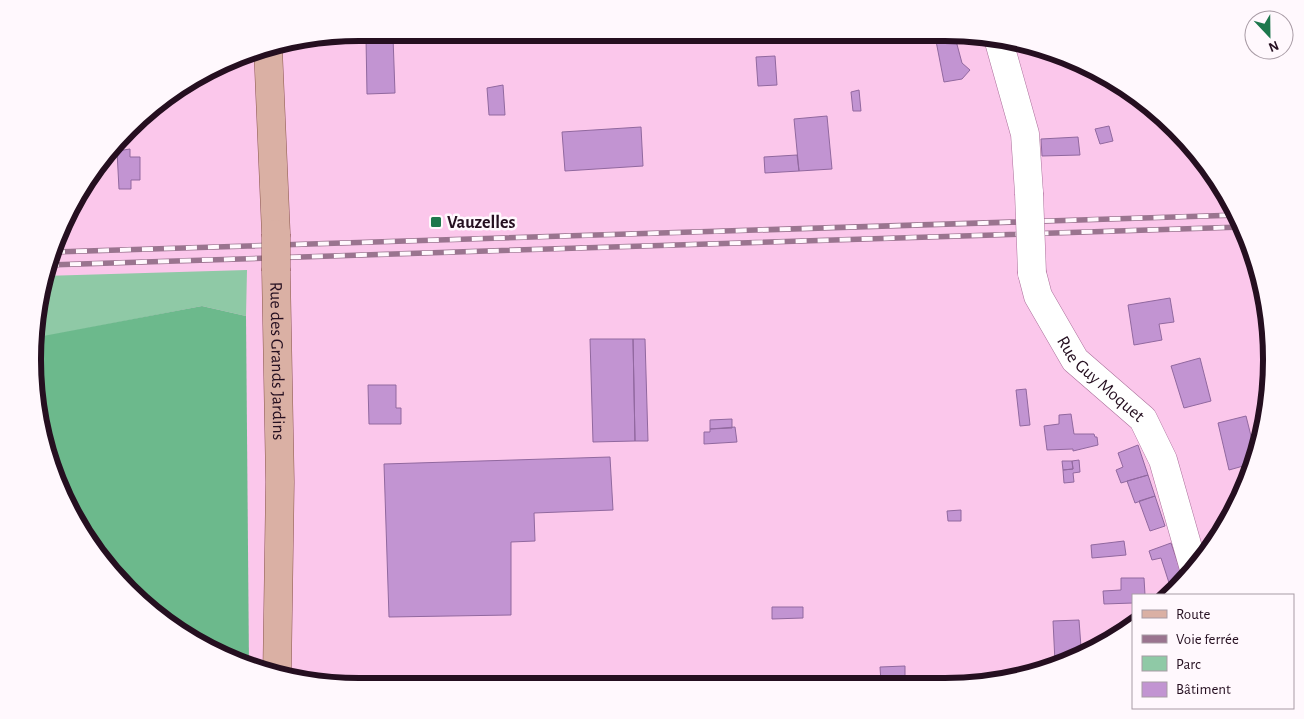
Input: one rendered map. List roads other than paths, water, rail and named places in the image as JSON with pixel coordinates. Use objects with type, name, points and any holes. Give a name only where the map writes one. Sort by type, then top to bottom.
[{"type":"main road","name":"Rue des Grands Jardins","points":[[268,55],[276,234],[280,482],[277,667]]},
{"type":"street","name":"Rue Guy Moquet","points":[[1000,46],[1025,134],[1032,273],[1038,296],[1075,360],[1143,420],[1163,460],[1191,560]]},
{"type":"railway","points":[[60,252],[1228,215]]},
{"type":"railway","points":[[56,265],[1234,227]]},
{"type":"place","name":"Vauzelles","points":[[436,222]]}]
